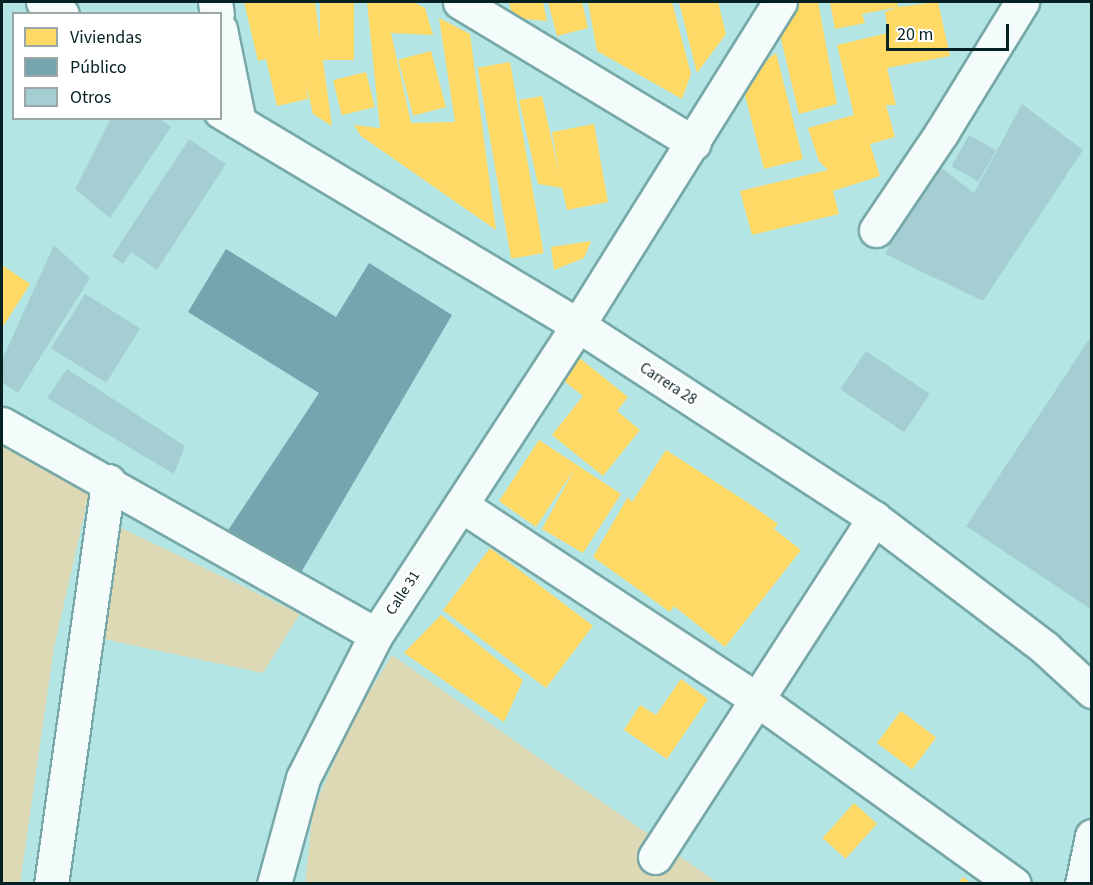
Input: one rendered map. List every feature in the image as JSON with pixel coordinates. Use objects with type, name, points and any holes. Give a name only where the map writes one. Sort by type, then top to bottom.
[{"type":"street","points":[[43,2],[59,12]]},
{"type":"street","points":[[460,2],[694,143]]},
{"type":"street","name":"Calle 31","points":[[274,884],[303,778],[376,635],[578,325],[694,143],[780,2]]},
{"type":"street","points":[[876,230],[942,132],[1022,2]]},
{"type":"street","points":[[222,47],[230,117]]},
{"type":"street","name":"Carrera 28","points":[[230,117],[578,325],[874,518],[1045,648],[1092,691]]},
{"type":"street","points":[[2,424],[376,635]]},
{"type":"street","points":[[51,884],[108,482]]},
{"type":"street","points":[[461,505],[758,700],[1014,884]]},
{"type":"street","points":[[655,856],[874,518]]},
{"type":"street","points":[[1082,884],[1092,836]]},
{"type":"shaded area","points":[[2,439],[90,489],[54,648],[20,884],[2,883]]},
{"type":"shaded area","points":[[109,522],[300,614],[263,673],[94,637]]},
{"type":"shaded area","points":[[392,655],[718,883],[305,884],[313,810],[352,720]]},
{"type":"building: Viviendas","points":[[244,2],[315,2],[332,126],[313,114],[306,84],[308,99],[277,106],[266,59],[258,61]]},
{"type":"building: Viviendas","points":[[320,2],[354,2],[354,60],[320,60]]},
{"type":"building: Viviendas","points":[[367,2],[413,2],[425,8],[433,35],[391,33],[411,123],[455,122],[439,18],[470,34],[496,230],[361,136],[354,125],[380,128]]},
{"type":"building: Viviendas","points":[[509,2],[543,2],[547,21],[513,18]]},
{"type":"building: Viviendas","points":[[548,2],[582,2],[588,28],[557,36]]},
{"type":"building: Viviendas","points":[[588,2],[672,2],[691,74],[682,99],[597,51]]},
{"type":"building: Viviendas","points":[[679,2],[718,2],[726,34],[697,73]]},
{"type":"building: Viviendas","points":[[799,2],[818,2],[837,104],[799,114],[780,35]]},
{"type":"building: Viviendas","points":[[830,2],[897,2],[898,7],[862,14],[865,23],[835,29]]},
{"type":"building: Viviendas","points":[[938,2],[950,56],[887,68],[896,105],[886,105],[895,137],[870,144],[880,176],[833,191],[839,214],[752,235],[740,191],[828,170],[819,161],[808,128],[854,115],[837,45],[888,33],[885,12],[898,7]]},
{"type":"building: Viviendas","points":[[431,51],[446,107],[413,116],[398,60]]},
{"type":"building: Viviendas","points":[[776,53],[803,159],[764,169],[741,80]]},
{"type":"building: Viviendas","points":[[510,62],[544,253],[511,259],[478,68]]},
{"type":"building: Viviendas","points":[[366,72],[375,107],[342,115],[333,80]]},
{"type":"building: Viviendas","points":[[542,96],[559,173],[552,132],[594,124],[608,202],[567,210],[562,188],[538,184],[519,100]]},
{"type":"building: Viviendas","points":[[591,241],[584,258],[554,270],[551,247]]},
{"type":"building: Viviendas","points":[[2,265],[30,284],[2,328]]},
{"type":"building: Viviendas","points":[[572,352],[628,397],[617,411],[640,430],[603,476],[552,435],[583,396],[554,373]]},
{"type":"building: Viviendas","points":[[539,440],[621,494],[583,553],[542,529],[575,468],[536,527],[499,501]]},
{"type":"building: Viviendas","points":[[666,450],[778,524],[774,529],[801,550],[725,647],[674,606],[670,612],[593,557],[628,497],[632,502]]},
{"type":"building: Viviendas","points":[[490,548],[593,626],[546,688],[443,610]]},
{"type":"building: Viviendas","points":[[441,615],[523,680],[504,722],[404,653]]},
{"type":"building: Viviendas","points":[[681,679],[708,699],[667,759],[624,730],[640,705],[656,715]]},
{"type":"building: Viviendas","points":[[901,711],[936,737],[912,769],[877,743]]},
{"type":"building: Viviendas","points":[[854,803],[877,824],[846,859],[823,838]]},
{"type":"building: Viviendas","points":[[963,877],[972,884],[958,884]]},
{"type":"building: Público","points":[[226,249],[336,317],[369,263],[452,315],[296,581],[225,535],[319,393],[188,312]]},
{"type":"building: Otros","points":[[1022,104],[1083,150],[983,301],[885,254],[935,163],[974,193]]},
{"type":"building: Otros","points":[[110,120],[162,120],[171,127],[110,218],[75,189]]},
{"type":"building: Otros","points":[[969,135],[996,150],[979,182],[952,166]]},
{"type":"building: Otros","points":[[189,139],[226,164],[157,270],[131,252],[123,264],[112,256]]},
{"type":"building: Otros","points":[[54,245],[90,278],[18,393],[2,382],[2,360]]},
{"type":"building: Otros","points":[[85,294],[140,328],[106,383],[51,348]]},
{"type":"building: Otros","points":[[1092,335],[1092,610],[966,526]]},
{"type":"building: Otros","points":[[866,351],[930,394],[904,432],[840,389]]},
{"type":"building: Otros","points":[[67,369],[185,446],[174,474],[47,398]]}]
